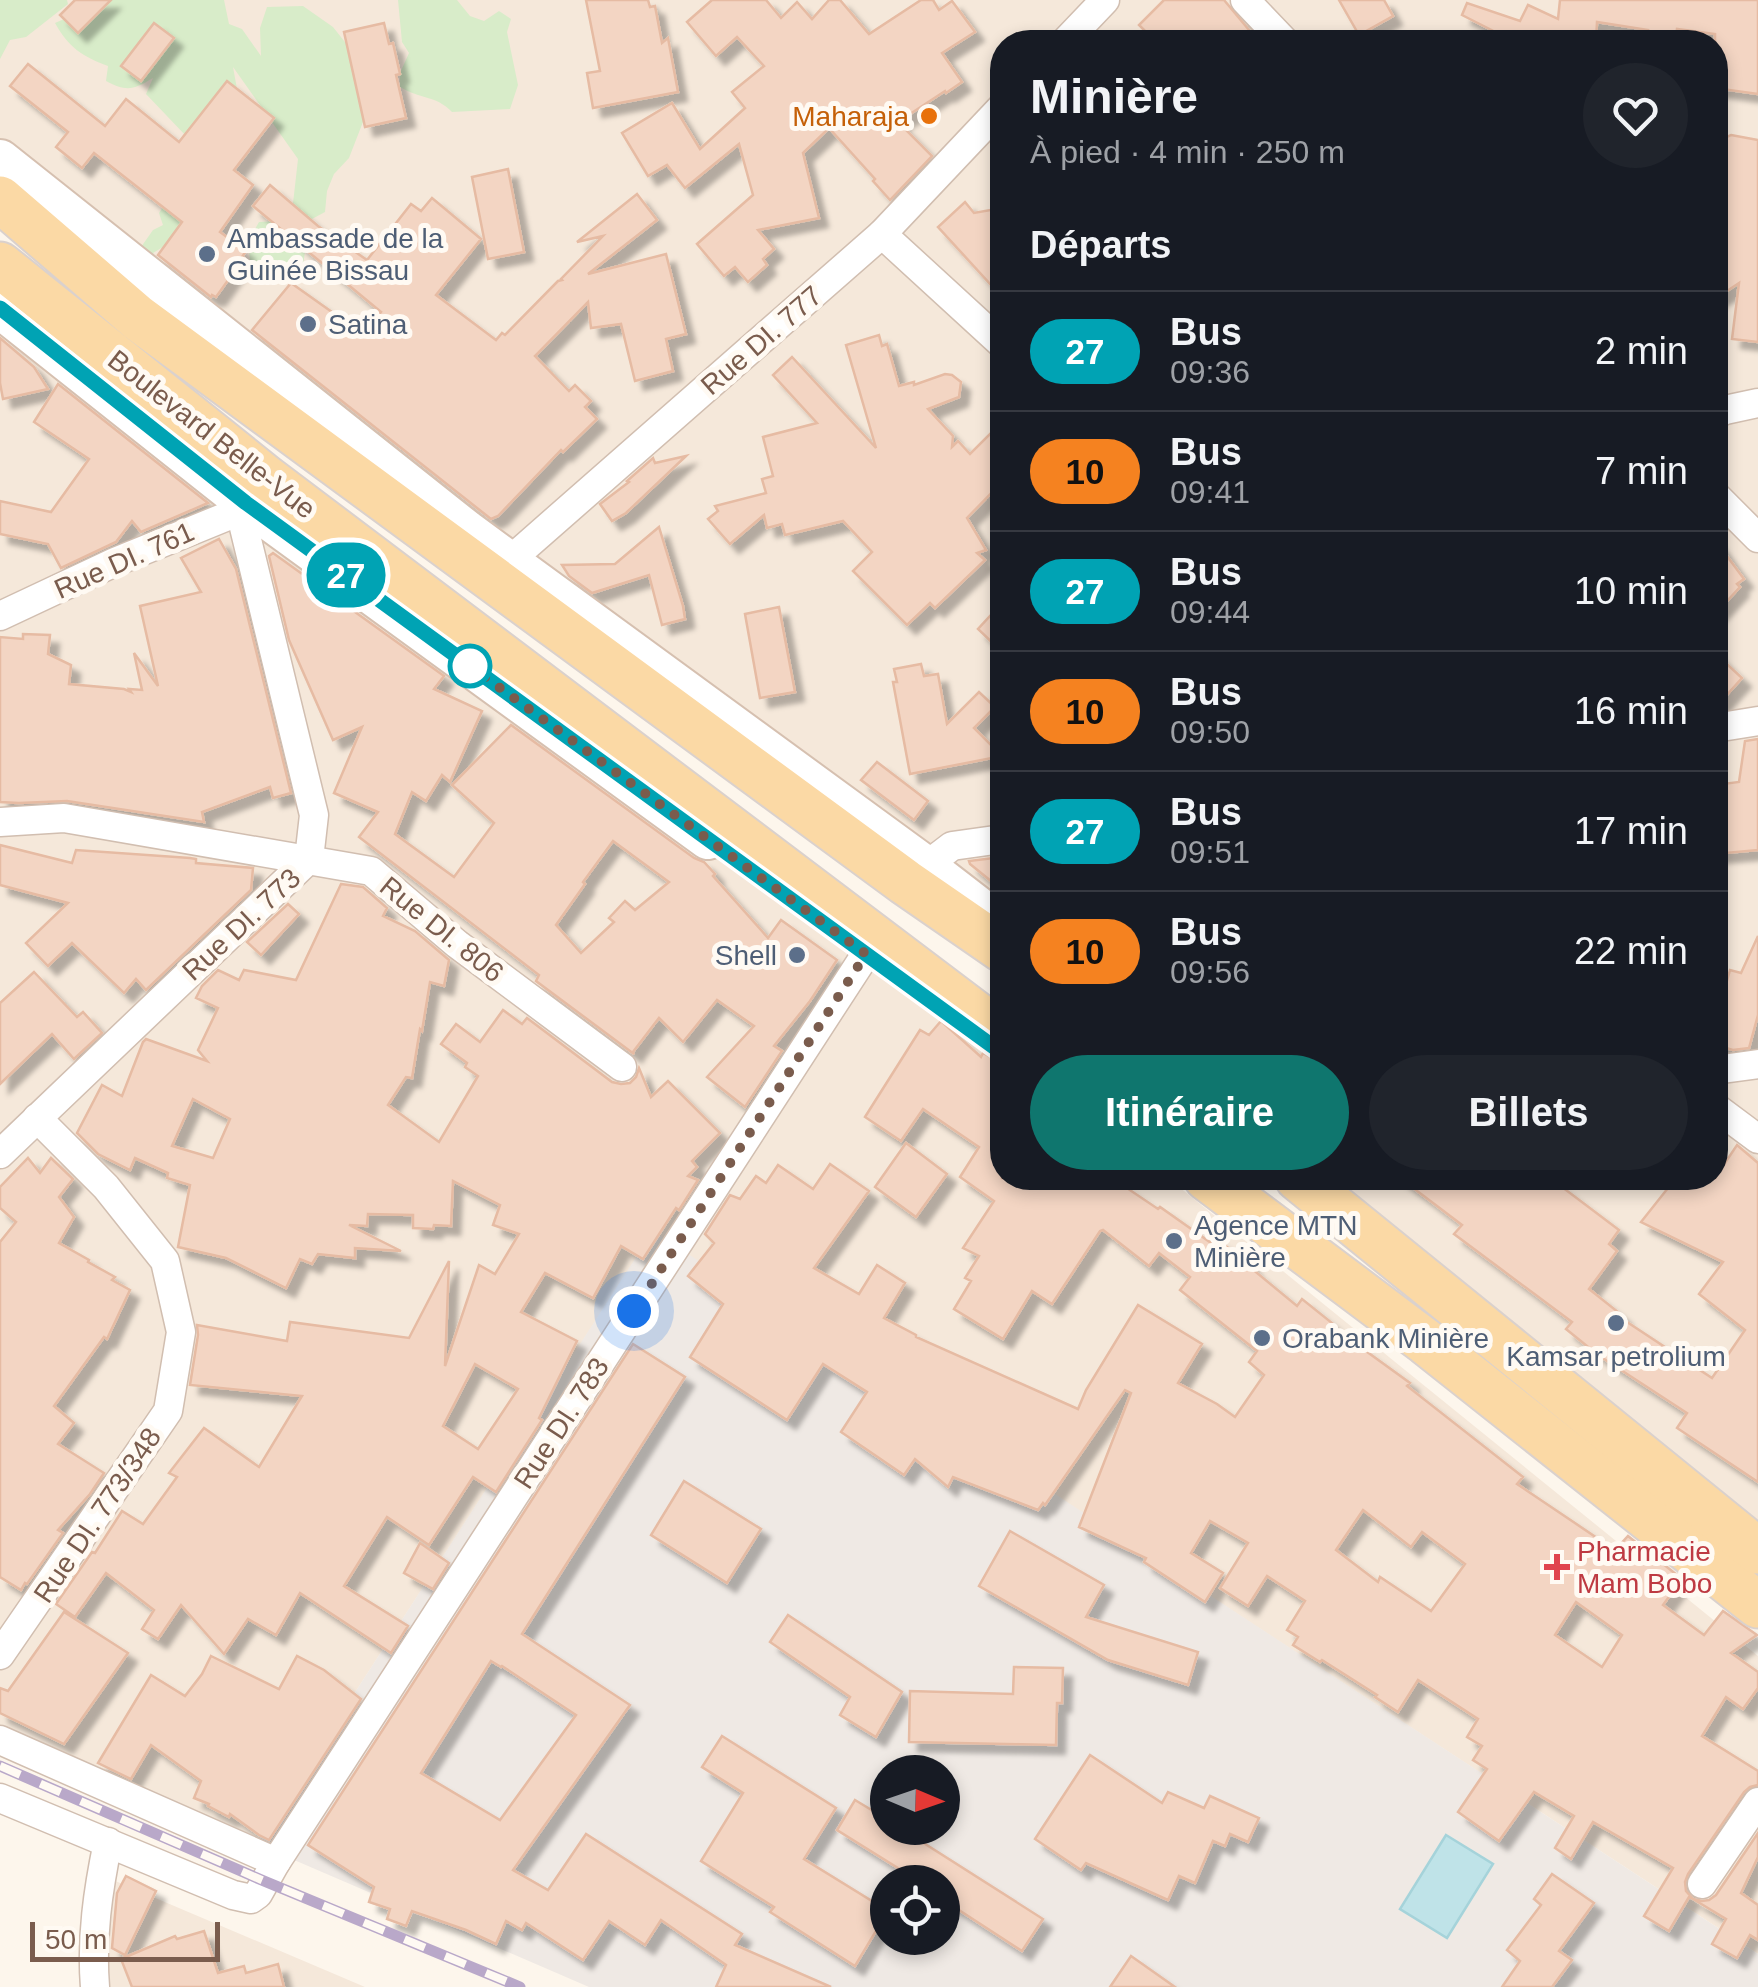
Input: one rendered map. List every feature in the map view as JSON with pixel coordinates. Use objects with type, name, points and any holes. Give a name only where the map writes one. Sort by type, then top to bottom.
[{"type":"main road","name":"Boulevard Belle-Vue","points":[[0,199],[138,318],[915,874],[990,939]]},
{"type":"main road","name":"Boulevard Belle-Vue","points":[[0,265],[267,479],[990,1025]]},
{"type":"main road","points":[[1223,1190],[1419,1336],[1758,1605]]},
{"type":"main road","points":[[1313,1190],[1758,1551]]},
{"type":"main road","points":[[1419,1336],[1452,1304]]},
{"type":"street","points":[[1077,30],[1106,0]]},
{"type":"street","points":[[1246,0],[1275,30]]},
{"type":"street","name":"Rue DI. 777","points":[[508,562],[882,234],[990,121]]},
{"type":"street","name":"Boulevard Belle-Vue","points":[[0,160],[508,562],[915,874],[990,919]]},
{"type":"street","points":[[882,234],[990,333]]},
{"type":"street","name":"Boulevard Belle-Vue","points":[[0,308],[243,507],[990,1044]]},
{"type":"street","points":[[1728,410],[1758,403]]},
{"type":"street","name":"Rue DI. 761","points":[[0,616],[243,507]]},
{"type":"street","name":"Rue DI. 773","points":[[0,1154],[309,860],[314,816],[243,507]]},
{"type":"street","points":[[1728,508],[1758,538]]},
{"type":"street","points":[[1728,726],[1758,721]]},
{"type":"street","name":"Rue DI. 806","points":[[0,822],[64,818],[371,871],[457,944],[622,1067]]},
{"type":"street","points":[[915,874],[952,846],[990,841]]},
{"type":"street","name":"Rue DI. 783","points":[[108,1842],[232,1894],[251,1899],[258,1894],[866,954]]},
{"type":"street","points":[[1728,1068],[1758,1064]]},
{"type":"street","points":[[1728,1116],[1758,1139]]},
{"type":"street","name":"Rue DI. 773/348","points":[[0,1655],[168,1411],[182,1332],[165,1261],[106,1186],[37,1118]]},
{"type":"street","points":[[1452,1304],[1559,1364],[1758,1526]]},
{"type":"street","points":[[1419,1336],[1550,1461],[1758,1624]]},
{"type":"street","points":[[0,1740],[276,1862]]},
{"type":"street","points":[[0,1798],[108,1842],[97,1897],[96,1987]]},
{"type":"street","points":[[1702,1884],[1758,1802]]},
{"type":"shaded area","points":[[0,0],[1758,0],[1758,1520],[1331,1190],[1728,1190],[1728,30],[990,30],[990,929],[0,159]]},
{"type":"shaded area","points":[[0,299],[376,608],[990,1050],[990,1190],[1183,1190],[1758,1656],[1758,1954],[653,1232],[257,1844],[0,1735]]},
{"type":"shaded area","points":[[653,1231],[1758,1954],[1758,1987],[589,1987],[257,1844]]},
{"type":"shaded area","points":[[106,1877],[365,1987],[102,1987]]},
{"type":"green space","points":[[0,0],[67,0],[68,4],[26,37],[10,40],[0,59]]},
{"type":"green space","points":[[94,0],[224,0],[229,24],[242,29],[261,56],[260,28],[267,7],[303,6],[333,27],[364,66],[368,109],[349,158],[334,174],[325,212],[310,220],[303,265],[276,281],[251,271],[248,241],[259,222],[279,221],[290,230],[298,159],[233,67],[240,105],[183,235],[153,253],[159,263],[134,257],[153,230],[163,225],[159,213],[173,192],[187,137],[146,94],[153,78],[130,88],[119,87],[106,81],[108,66],[91,59],[65,39],[55,23]]},
{"type":"green space","points":[[398,0],[457,0],[470,16],[484,21],[499,11],[511,19],[507,32],[518,85],[510,109],[452,112],[400,87],[400,73],[409,53],[402,42]]},
{"type":"water","points":[[1446,1835],[1493,1864],[1447,1938],[1400,1909]]},
{"type":"building","points":[[75,0],[111,0],[78,33],[60,15]]},
{"type":"building","points":[[586,0],[648,0],[650,7],[655,6],[662,43],[668,38],[678,92],[593,108],[587,73],[600,71]]},
{"type":"building","points":[[712,0],[766,0],[781,18],[797,2],[812,19],[829,0],[840,0],[869,34],[921,0],[933,0],[939,10],[952,1],[975,32],[942,53],[962,82],[898,122],[932,156],[890,200],[829,128],[803,153],[819,218],[758,230],[774,249],[763,259],[767,265],[748,282],[735,267],[724,276],[697,244],[753,195],[739,144],[685,188],[667,165],[648,176],[622,133],[672,103],[700,149],[745,108],[732,92],[764,66],[737,37],[716,56],[687,22]]},
{"type":"building","points":[[1164,0],[1224,0],[1249,30],[1144,30],[1139,25]]},
{"type":"building","points":[[1339,0],[1384,0],[1393,16],[1368,30],[1356,30]]},
{"type":"building","points":[[1560,0],[1758,0],[1758,94],[1728,90],[1728,30],[1648,30],[1597,22],[1597,30],[1491,30],[1462,15],[1467,3],[1520,21],[1528,5],[1558,19]]},
{"type":"building","points":[[154,23],[174,38],[141,81],[121,66]]},
{"type":"building","points":[[384,23],[389,44],[393,43],[406,118],[365,127],[344,32]]},
{"type":"building","points":[[28,64],[105,126],[126,99],[179,142],[227,81],[274,118],[234,170],[253,185],[220,232],[246,251],[216,297],[158,255],[182,222],[94,153],[82,168],[56,147],[68,132],[10,86]]},
{"type":"building","points":[[1728,136],[1758,140],[1758,342],[1732,339],[1739,283],[1728,290]]},
{"type":"building","points":[[508,169],[524,252],[488,259],[472,177]]},
{"type":"building","points":[[270,185],[318,226],[367,260],[411,204],[421,211],[432,198],[481,239],[436,295],[496,340],[603,236],[577,242],[637,194],[657,220],[588,274],[666,254],[686,334],[666,339],[673,371],[635,381],[621,324],[591,328],[588,302],[535,356],[569,391],[575,385],[591,401],[585,407],[597,419],[491,519],[252,330],[291,283],[363,334],[381,312],[253,206]]},
{"type":"building","points":[[965,202],[974,213],[990,210],[990,284],[938,227]]},
{"type":"building","points":[[879,335],[882,346],[887,344],[899,386],[945,374],[961,382],[959,397],[928,409],[953,436],[952,447],[958,441],[970,454],[990,434],[990,494],[967,518],[986,550],[977,553],[985,560],[935,608],[930,603],[907,625],[853,571],[872,552],[843,521],[785,535],[782,524],[767,528],[764,515],[730,544],[708,519],[718,511],[715,506],[766,493],[762,479],[773,476],[763,437],[817,423],[773,375],[792,357],[876,448],[846,345]]},
{"type":"building","points":[[0,338],[34,367],[48,389],[3,399]]},
{"type":"building","points":[[58,384],[208,503],[141,532],[132,521],[116,542],[61,568],[48,544],[0,534],[0,501],[51,512],[89,459],[34,422]]},
{"type":"building","points":[[686,456],[626,513],[612,521],[600,504],[653,458],[655,463]]},
{"type":"building","points":[[659,527],[685,619],[662,625],[649,575],[592,593],[569,576],[562,565],[615,564]]},
{"type":"building","points":[[219,539],[236,569],[291,793],[273,798],[270,787],[202,812],[204,822],[67,801],[0,802],[0,637],[50,635],[48,654],[71,665],[69,684],[142,690],[134,653],[158,686],[140,606],[201,592],[181,558]]},
{"type":"building","points":[[273,553],[444,676],[434,689],[482,711],[450,782],[442,775],[426,801],[412,792],[395,834],[454,877],[494,823],[452,785],[511,725],[704,862],[768,938],[781,920],[837,960],[774,1046],[782,1051],[745,1107],[707,1077],[754,1026],[717,1000],[683,1042],[659,1018],[634,1054],[536,981],[539,975],[359,837],[378,812],[334,793],[362,727],[333,740],[289,640],[269,556]],"holes":[[[613,841],[669,882],[635,910],[625,901],[609,918],[614,922],[581,953],[556,925]]]},
{"type":"building","points":[[1728,557],[1744,579],[1737,584],[1740,587],[1728,600]]},
{"type":"building","points":[[779,607],[795,692],[760,698],[745,614]]},
{"type":"building","points":[[990,616],[990,640],[978,629]]},
{"type":"building","points":[[921,664],[924,676],[938,674],[947,724],[979,692],[990,702],[990,712],[974,728],[990,744],[990,758],[910,774],[894,669]]},
{"type":"building","points":[[1728,665],[1742,678],[1728,694]]},
{"type":"building","points":[[1758,739],[1758,850],[1728,853],[1728,783],[1739,782],[1745,741]]},
{"type":"building","points":[[877,762],[928,801],[914,820],[861,780]]},
{"type":"building","points":[[0,845],[72,863],[76,850],[190,858],[196,859],[196,863],[253,868],[251,890],[146,990],[136,979],[124,993],[72,943],[48,966],[26,943],[68,903],[0,885]]},
{"type":"building","points":[[990,858],[990,880],[970,864],[969,861]]},
{"type":"building","points":[[341,884],[363,887],[387,908],[383,916],[415,931],[449,960],[444,986],[430,982],[412,1078],[406,1077],[388,1105],[439,1142],[478,1076],[441,1044],[456,1024],[480,1042],[503,1010],[522,1024],[527,1018],[612,1082],[630,1083],[639,1068],[651,1097],[668,1081],[720,1133],[692,1161],[697,1167],[688,1176],[698,1180],[643,1259],[621,1246],[593,1298],[545,1273],[521,1312],[577,1341],[539,1418],[542,1420],[496,1492],[473,1477],[429,1545],[387,1517],[344,1586],[408,1626],[391,1653],[300,1593],[276,1635],[248,1619],[224,1654],[181,1605],[158,1639],[142,1629],[154,1610],[106,1573],[75,1617],[56,1604],[122,1511],[143,1524],[177,1477],[169,1473],[204,1428],[259,1467],[302,1396],[190,1385],[197,1325],[287,1341],[290,1322],[409,1338],[449,1261],[445,1366],[479,1265],[495,1274],[519,1234],[493,1225],[500,1205],[453,1181],[451,1226],[413,1228],[413,1215],[368,1214],[367,1226],[349,1225],[401,1251],[355,1248],[355,1258],[318,1254],[312,1264],[300,1259],[286,1288],[226,1258],[178,1247],[190,1185],[167,1178],[168,1173],[135,1158],[130,1170],[98,1154],[77,1133],[102,1085],[122,1096],[146,1039],[207,1061],[198,1050],[218,1008],[196,998],[218,970],[239,980],[244,970],[296,980]],"holes":[[[193,1099],[230,1119],[213,1158],[172,1146]],[[475,1364],[518,1389],[478,1449],[443,1426]]]},
{"type":"building","points":[[288,904],[299,914],[261,955],[247,942]]},
{"type":"building","points":[[1758,936],[1758,1015],[1749,1048],[1733,1050],[1728,1049],[1728,977],[1730,970],[1741,973]]},
{"type":"building","points":[[34,972],[77,1017],[83,1012],[102,1033],[74,1059],[52,1034],[0,1084],[0,1003]]},
{"type":"building","points":[[941,1021],[981,1057],[983,1053],[990,1057],[990,1190],[1130,1190],[1214,1245],[1218,1240],[1297,1306],[1302,1299],[1330,1325],[1410,1383],[1407,1386],[1523,1477],[1517,1484],[1615,1550],[1628,1536],[1682,1579],[1663,1605],[1704,1635],[1723,1611],[1757,1635],[1731,1653],[1758,1672],[1758,1688],[1743,1709],[1726,1697],[1702,1736],[1758,1771],[1758,1785],[1744,1792],[1688,1874],[1686,1891],[1693,1899],[1689,1897],[1669,1931],[1644,1916],[1673,1868],[1593,1822],[1571,1859],[1555,1848],[1574,1816],[1534,1792],[1499,1841],[1458,1812],[1487,1769],[1473,1760],[1482,1746],[1467,1737],[1478,1719],[1418,1680],[1398,1712],[1377,1695],[1293,1645],[1298,1637],[1287,1630],[1305,1601],[1267,1576],[1248,1606],[1220,1588],[1248,1543],[1210,1521],[1191,1553],[1223,1573],[1205,1602],[1144,1562],[1146,1558],[1079,1527],[1131,1393],[1125,1390],[1038,1510],[953,1477],[948,1487],[915,1459],[904,1475],[841,1432],[867,1392],[823,1364],[787,1420],[690,1357],[723,1304],[688,1276],[714,1243],[705,1234],[730,1195],[740,1199],[756,1176],[766,1183],[778,1165],[813,1189],[830,1164],[869,1191],[814,1268],[859,1294],[877,1265],[905,1283],[884,1318],[916,1337],[1078,1409],[1138,1305],[1202,1344],[1178,1383],[1235,1417],[1264,1375],[1249,1362],[1257,1351],[1180,1290],[1190,1277],[1159,1253],[1149,1266],[1103,1230],[1052,1304],[1032,1291],[1003,1339],[954,1309],[971,1281],[965,1278],[979,1256],[963,1248],[994,1201],[960,1177],[979,1147],[923,1109],[901,1141],[865,1117],[920,1030],[929,1035]],"holes":[[[1363,1510],[1411,1547],[1422,1532],[1465,1564],[1431,1611],[1380,1577],[1378,1582],[1336,1550]],[[1576,1602],[1622,1635],[1602,1667],[1555,1635]]]},
{"type":"building","points":[[906,1143],[947,1174],[916,1217],[875,1187]]},
{"type":"building","points":[[1737,1145],[1758,1163],[1758,1482],[1677,1428],[1687,1413],[1598,1355],[1566,1329],[1572,1322],[1454,1234],[1462,1225],[1416,1190],[1566,1190],[1619,1230],[1609,1244],[1617,1251],[1589,1289],[1621,1318],[1712,1378],[1745,1330],[1699,1294],[1723,1262],[1641,1222],[1666,1190],[1728,1190],[1728,1158]]},
{"type":"building","points":[[28,1158],[40,1173],[51,1158],[73,1179],[59,1197],[74,1217],[59,1243],[130,1290],[107,1339],[104,1337],[54,1406],[74,1423],[58,1444],[104,1473],[58,1530],[63,1533],[21,1590],[0,1577],[0,1242],[16,1222],[0,1208],[0,1187]]},
{"type":"building","points":[[633,1344],[685,1377],[522,1634],[630,1705],[513,1870],[548,1890],[586,1834],[742,1934],[735,1945],[831,1987],[716,1987],[726,1965],[661,1920],[645,1945],[609,1921],[583,1960],[526,1923],[522,1930],[506,1921],[496,1944],[412,1911],[406,1926],[387,1919],[390,1909],[369,1902],[374,1887],[308,1845]],"holes":[[[491,1661],[576,1715],[500,1820],[421,1773]]]},
{"type":"building","points":[[684,1481],[761,1529],[727,1583],[651,1535]]},
{"type":"building","points":[[1010,1531],[1104,1585],[1086,1617],[1198,1652],[1188,1685],[1108,1660],[979,1586]]},
{"type":"building","points":[[420,1543],[449,1563],[433,1589],[404,1573]]},
{"type":"building","points":[[64,1612],[128,1653],[64,1744],[0,1713],[0,1688],[8,1691]]},
{"type":"building","points":[[788,1615],[902,1692],[876,1737],[840,1715],[850,1697],[770,1642]]},
{"type":"building","points":[[211,1656],[279,1689],[297,1656],[324,1670],[361,1699],[269,1840],[230,1814],[229,1817],[194,1798],[201,1781],[151,1745],[131,1779],[98,1763],[151,1675],[185,1696]]},
{"type":"building","points":[[1014,1667],[1063,1668],[1056,1745],[909,1742],[910,1691],[1013,1694]]},
{"type":"building","points":[[722,1736],[836,1808],[804,1859],[870,1900],[870,1941],[855,1966],[770,1912],[774,1907],[701,1861],[743,1793],[702,1767]]},
{"type":"building","points":[[1090,1755],[1162,1803],[1168,1792],[1204,1808],[1210,1796],[1259,1818],[1248,1842],[1230,1834],[1225,1846],[1213,1841],[1195,1883],[1179,1876],[1168,1900],[1086,1863],[1081,1870],[1035,1839]]},
{"type":"building","points":[[855,1800],[870,1809],[870,1845],[927,1845],[958,1865],[893,1865],[837,1830]]},
{"type":"building","points":[[1758,1833],[1758,1857],[1741,1893],[1758,1905],[1758,1940],[1750,1935],[1737,1958],[1712,1944],[1726,1919],[1693,1899],[1709,1900],[1716,1895]]},
{"type":"building","points":[[960,1866],[1043,1919],[1022,1951],[960,1911]]},
{"type":"building","points":[[1552,1874],[1594,1903],[1559,1951],[1572,1960],[1552,1987],[1502,1987],[1520,1961],[1507,1950],[1541,1905],[1534,1899]]},
{"type":"building","points":[[126,1876],[156,1891],[125,1955],[112,1948],[117,1893]]},
{"type":"building","points":[[204,1931],[218,1973],[244,1966],[246,1973],[278,1964],[284,1987],[132,1987],[121,1959],[175,1936],[177,1939]]},
{"type":"building","points":[[1131,1956],[1175,1987],[1110,1987]]},
{"type":"railway","points":[[0,1766],[520,1987]]},
{"type":"bus line","name":"27","points":[[0,308],[246,503],[990,1044]]},
{"type":"place","name":"Maharaja","points":[[929,116]]},
{"type":"place","name":"Ambassade de la Guinée Bissau","points":[[207,254]]},
{"type":"place","name":"Satina","points":[[308,324]]},
{"type":"place","name":"Shell","points":[[797,955]]},
{"type":"place","name":"Agence MTN Minière","points":[[1174,1241]]},
{"type":"place","name":"Kamsar petrolium","points":[[1616,1323]]},
{"type":"place","name":"Orabank Minière","points":[[1262,1338]]},
{"type":"place","name":"Pharmacie Mam Bobo","points":[[1557,1567]]},
{"type":"route","points":[[470,666],[463,661],[866,954],[634,1311]]}]
